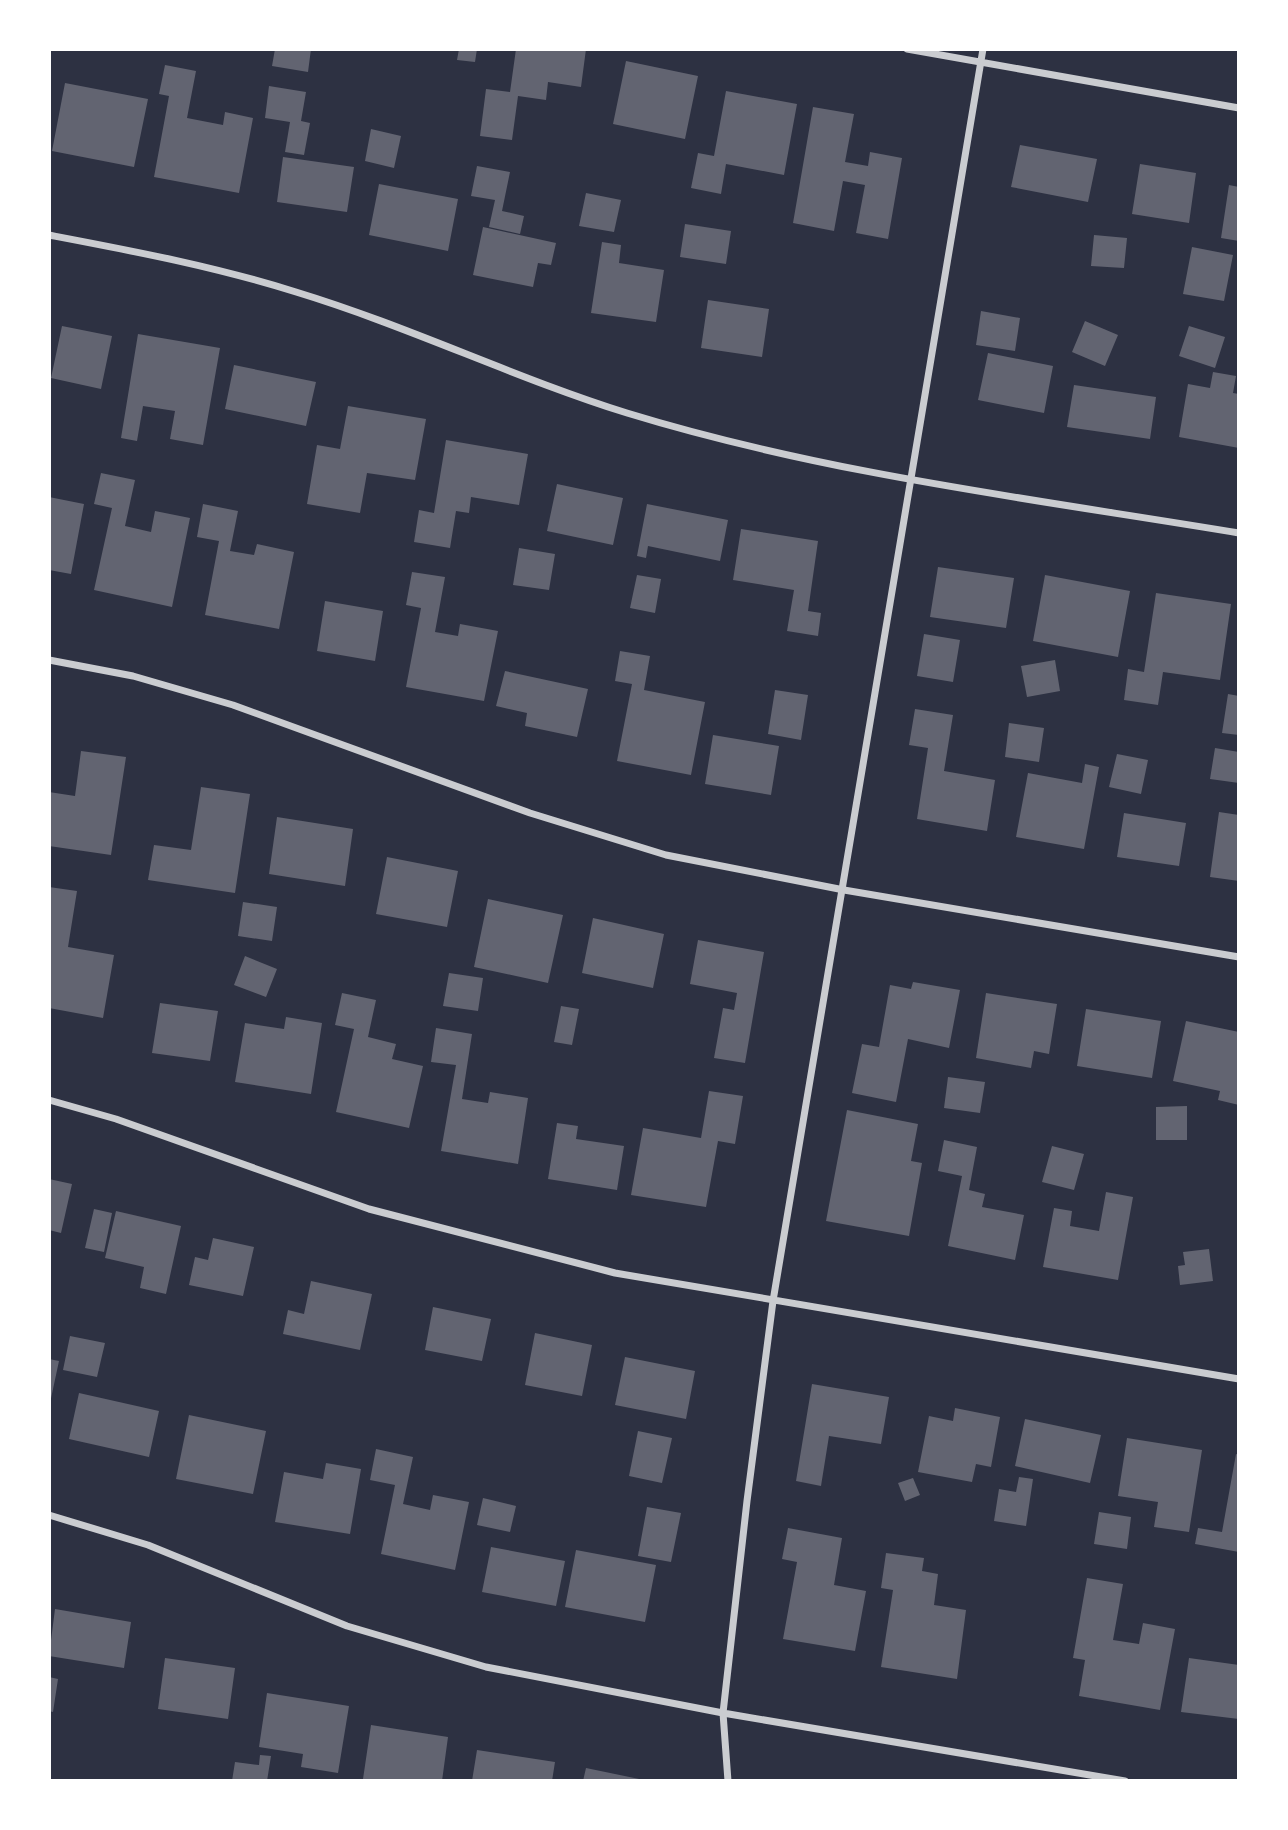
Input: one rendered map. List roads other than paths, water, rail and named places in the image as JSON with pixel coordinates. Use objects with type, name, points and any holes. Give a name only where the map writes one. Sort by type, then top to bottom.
[{"type":"street","points":[[907,49],[1239,108]]},
{"type":"street","points":[[727,1781],[723,1713],[773,1301],[983,49]]},
{"type":"street","points":[[49,235],[194,262],[298,292],[637,415],[734,443],[911,479],[1239,533]]},
{"type":"street","points":[[49,660],[133,676],[233,705],[530,813],[666,855],[844,890],[1239,957]]},
{"type":"street","points":[[49,1100],[116,1119],[369,1209],[615,1273],[1239,1379]]},
{"type":"street","points":[[49,1515],[148,1545],[347,1626],[486,1667],[723,1713],[1125,1781]]}]
